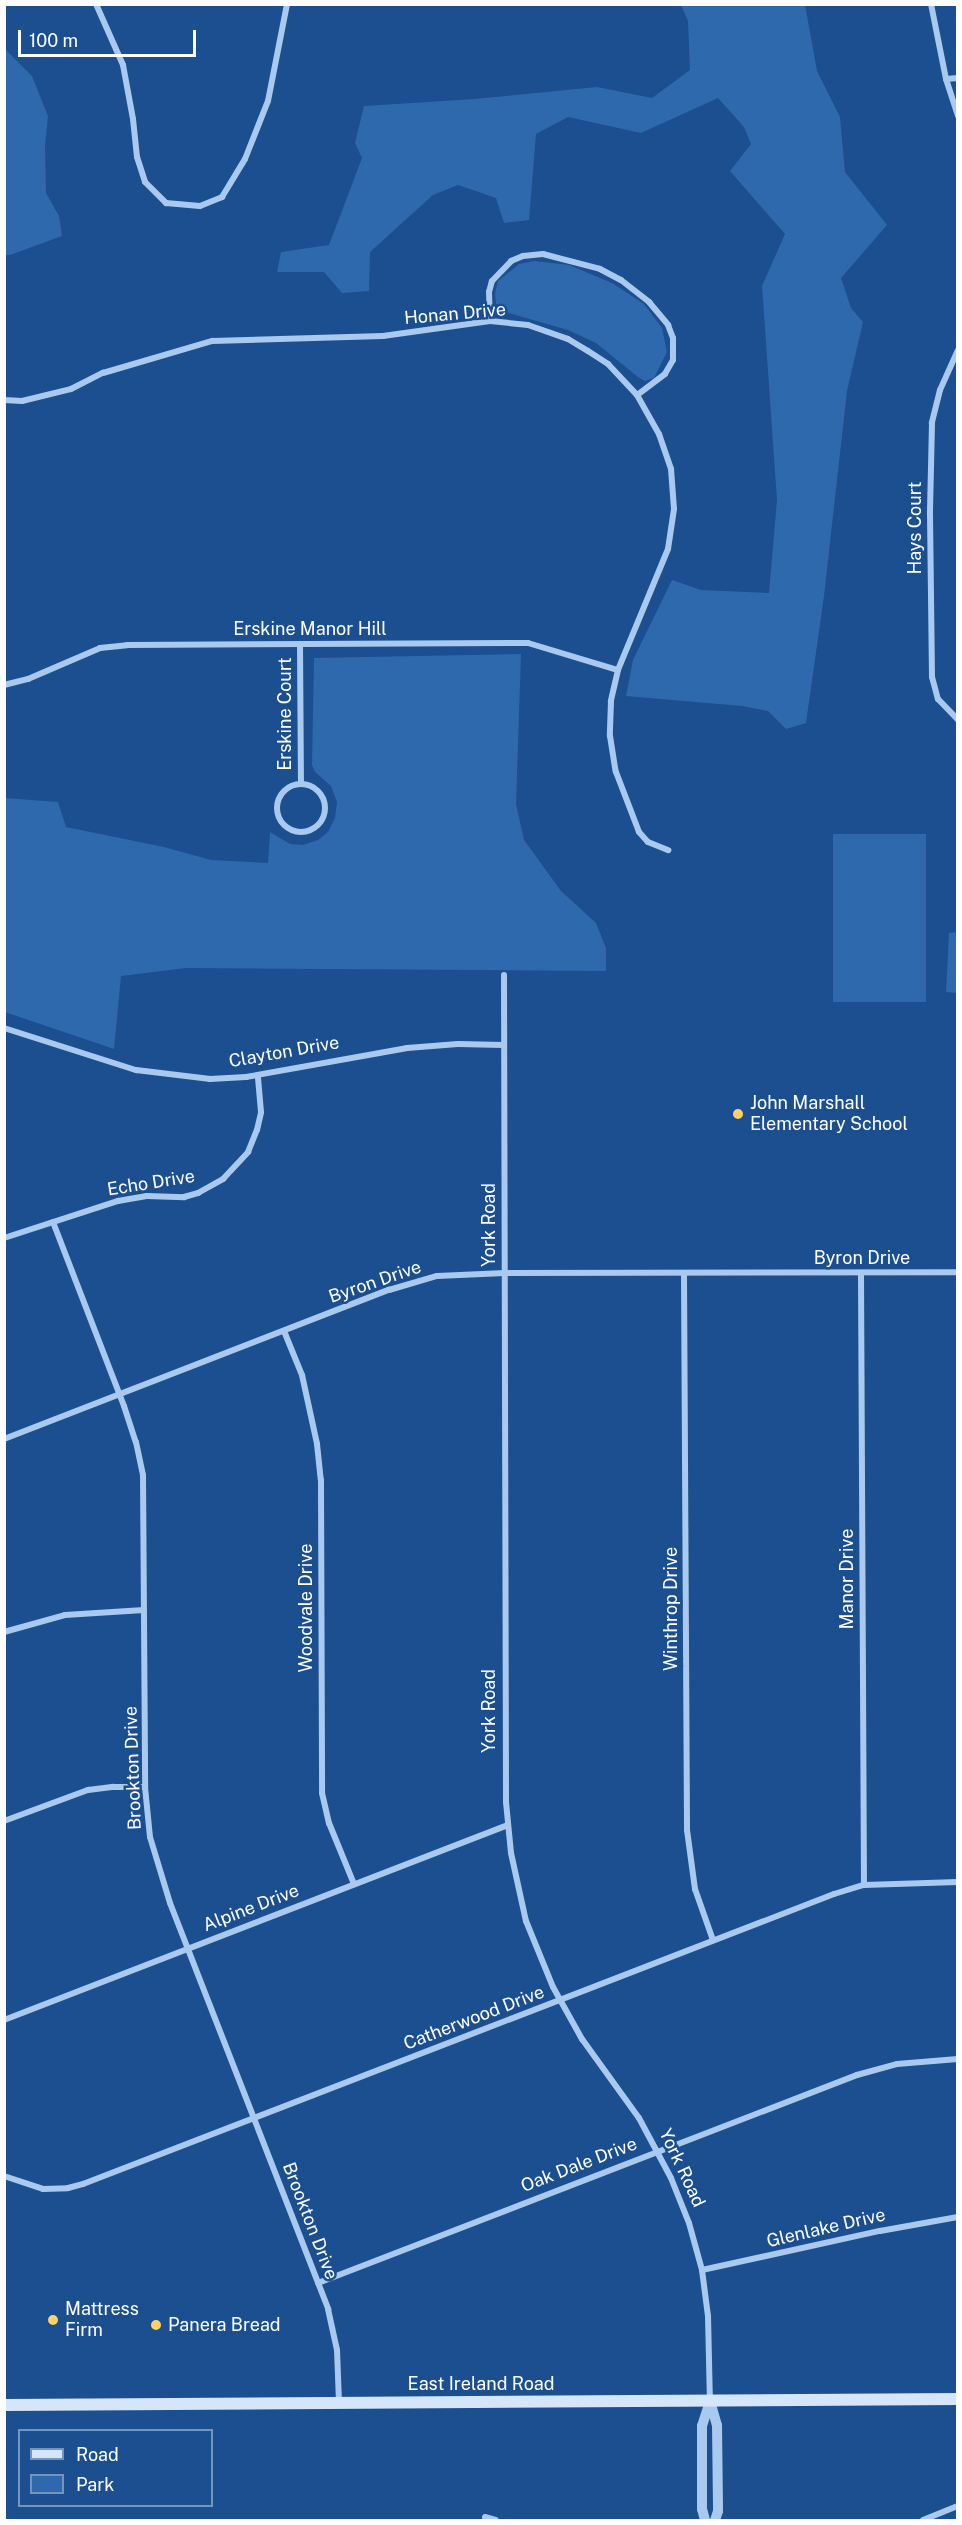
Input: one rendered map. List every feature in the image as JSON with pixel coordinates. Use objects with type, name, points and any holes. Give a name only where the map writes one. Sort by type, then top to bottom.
[{"type":"main road","name":"East Ireland Road","points":[[4,2405],[957,2399]]},
{"type":"street","points":[[96,4],[123,65],[137,157],[144,183],[166,203],[200,206],[222,196],[245,159],[268,101],[287,4]]},
{"type":"street","points":[[931,4],[946,79],[957,116]]},
{"type":"street","points":[[946,79],[957,78]]},
{"type":"street","points":[[490,321],[489,292],[492,281],[511,261],[523,256],[543,254],[558,256],[600,269],[621,280],[649,302],[668,325],[673,338],[672,360],[665,374],[638,395]]},
{"type":"street","name":"Honan Drive","points":[[4,400],[22,401],[71,389],[103,373],[212,341],[383,336],[490,321],[528,325],[568,339],[608,364],[638,395],[659,434],[671,469],[674,509],[664,561],[618,670],[611,701],[610,736],[613,761],[639,832],[648,842],[668,850]]},
{"type":"street","name":"Hays Court","points":[[957,350],[940,390],[930,439],[932,677],[934,690],[943,708],[957,720]]},
{"type":"street","name":"Erskine Manor Hill","points":[[4,685],[28,679],[100,648],[127,645],[528,643],[618,670]]},
{"type":"street","name":"Erskine Court","points":[[300,644],[301,783]]},
{"type":"street","points":[[301,783],[317,791],[324,806],[320,822],[308,831],[299,832],[284,826],[277,811],[281,794],[288,788],[301,783]]},
{"type":"street","name":"York Road","points":[[504,975],[505,1744],[508,1825],[526,1921],[560,2000],[582,2039],[639,2118],[657,2151],[689,2223],[702,2270],[710,2340],[710,2400],[717,2425],[718,2511],[715,2520]]},
{"type":"street","name":"Clayton Drive","points":[[4,1028],[160,1075],[210,1079],[258,1075],[356,1055],[407,1048],[458,1044],[503,1045]]},
{"type":"street","name":"Echo Drive","points":[[4,1238],[134,1197],[184,1197],[198,1193],[224,1179],[248,1152],[257,1130],[261,1112],[258,1075]]},
{"type":"street","name":"Brookton Drive","points":[[53,1222],[119,1394],[136,1443],[143,1475],[145,1787],[147,1818],[156,1862],[328,2309],[337,2350],[339,2403]]},
{"type":"street","name":"Byron Drive","points":[[4,1439],[410,1282],[460,1274],[957,1272]]},
{"type":"street","name":"Manor Drive","points":[[861,1273],[864,1885]]},
{"type":"street","name":"Winthrop Drive","points":[[684,1274],[688,1847],[695,1889],[713,1940]]},
{"type":"street","name":"Woodvale Drive","points":[[284,1331],[302,1375],[317,1444],[321,1480],[322,1793],[329,1823],[354,1884]]},
{"type":"street","points":[[4,1632],[65,1615],[144,1610]]},
{"type":"street","points":[[4,1821],[88,1790],[145,1787]]},
{"type":"street","name":"Alpine Drive","points":[[4,2020],[508,1825]]},
{"type":"street","name":"Catherwood Drive","points":[[4,2176],[30,2187],[68,2188],[713,1940],[864,1885],[957,1882]]},
{"type":"street","name":"Oak Dale Drive","points":[[318,2283],[856,2074],[897,2064],[957,2059]]},
{"type":"street","name":"Glenlake Drive","points":[[702,2270],[880,2231],[957,2217]]},
{"type":"street","name":"York Road","points":[[705,2520],[702,2509],[702,2426],[710,2400]]},
{"type":"street","points":[[923,2520],[957,2506]]},
{"type":"street","points":[[485,2517],[496,2520]]},
{"type":"green space","points":[[681,5],[805,5],[817,71],[840,117],[845,172],[887,225],[841,278],[851,308],[863,322],[847,391],[824,596],[806,723],[786,729],[768,711],[742,706],[626,696],[633,660],[672,580],[701,590],[769,593],[777,500],[762,286],[785,234],[730,171],[751,144],[744,127],[718,98],[641,133],[568,117],[536,134],[529,220],[504,223],[496,198],[458,185],[433,195],[370,252],[369,291],[342,293],[324,272],[277,272],[281,252],[329,245],[362,158],[355,143],[364,106],[475,99],[597,87],[652,98],[690,70],[688,21]]},
{"type":"green space","points":[[5,49],[32,76],[48,116],[45,147],[46,193],[59,216],[62,236],[10,255],[4,255]]},
{"type":"green space","points":[[535,261],[569,265],[612,283],[644,304],[662,328],[667,352],[654,378],[645,381],[596,343],[568,330],[502,311],[496,305],[495,294],[498,281],[519,264]]},
{"type":"green space","points":[[521,654],[516,804],[524,840],[561,891],[596,923],[606,948],[606,971],[186,968],[121,976],[114,1049],[5,1012],[5,798],[58,802],[66,827],[164,847],[211,860],[268,863],[270,832],[290,844],[303,845],[318,840],[328,832],[335,818],[337,802],[331,786],[315,772],[312,765],[314,658]]},
{"type":"green space","points":[[833,834],[926,834],[926,1002],[833,1002]]},
{"type":"green space","points":[[957,932],[957,993],[946,992],[949,933]]},
{"type":"place","name":"John Marshall Elementary School","points":[[738,1114]]},
{"type":"place","name":"Mattress Firm","points":[[53,2320]]},
{"type":"place","name":"Panera Bread","points":[[156,2325]]}]
